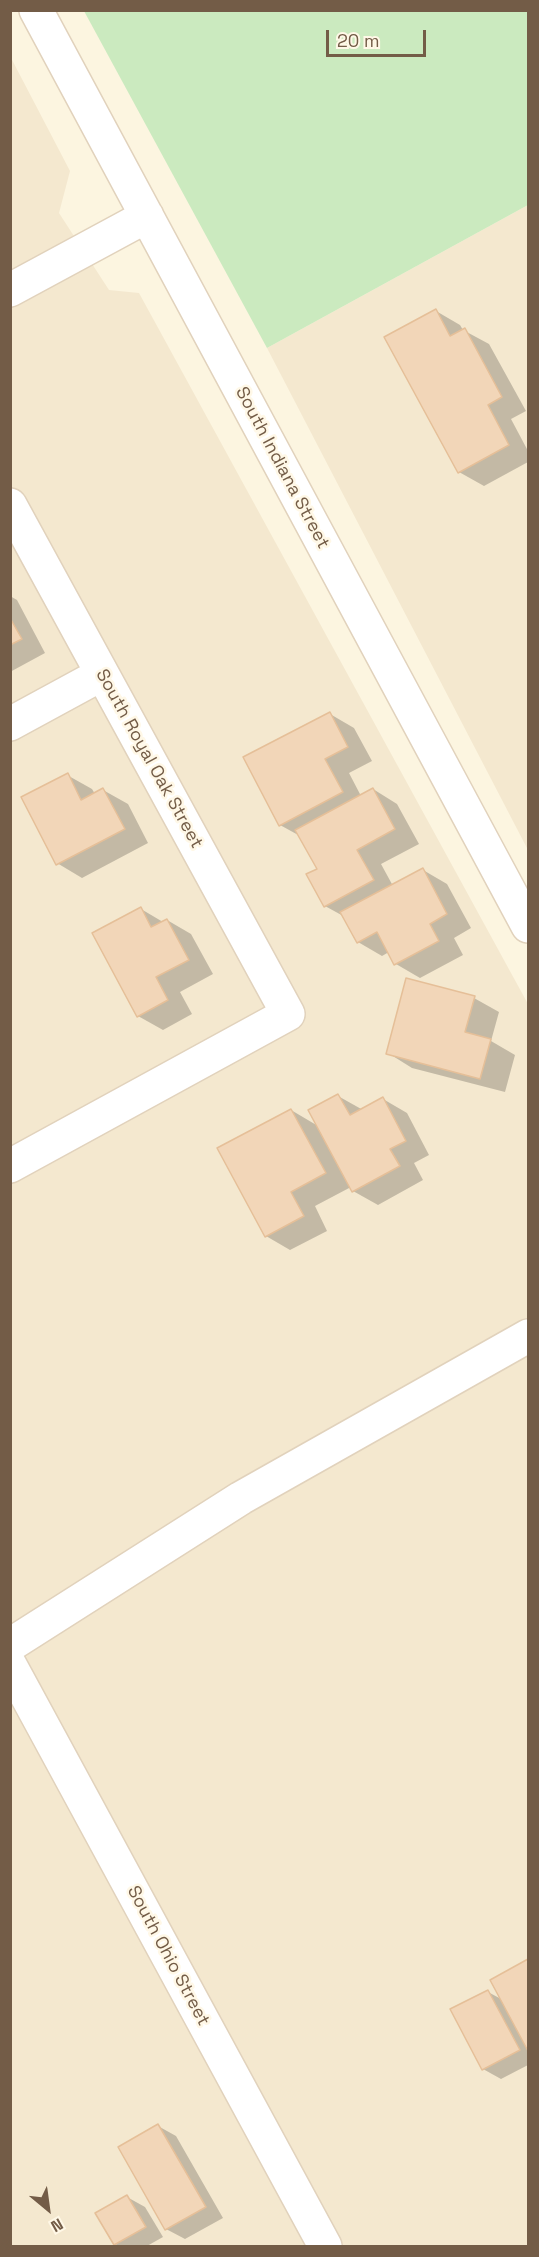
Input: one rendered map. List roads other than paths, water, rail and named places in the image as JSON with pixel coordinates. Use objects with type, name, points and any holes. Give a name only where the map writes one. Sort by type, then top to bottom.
[{"type":"street","name":"South Indiana Street","points":[[36,10],[528,926]]},
{"type":"street","points":[[10,290],[147,216]]},
{"type":"street","name":"South Royal Oak Street","points":[[10,505],[288,1014],[10,1166]]},
{"type":"street","points":[[10,724],[102,674]]},
{"type":"street","points":[[10,1645],[241,1498],[528,1336]]},
{"type":"street","name":"South Ohio Street","points":[[10,1665],[325,2247]]}]
